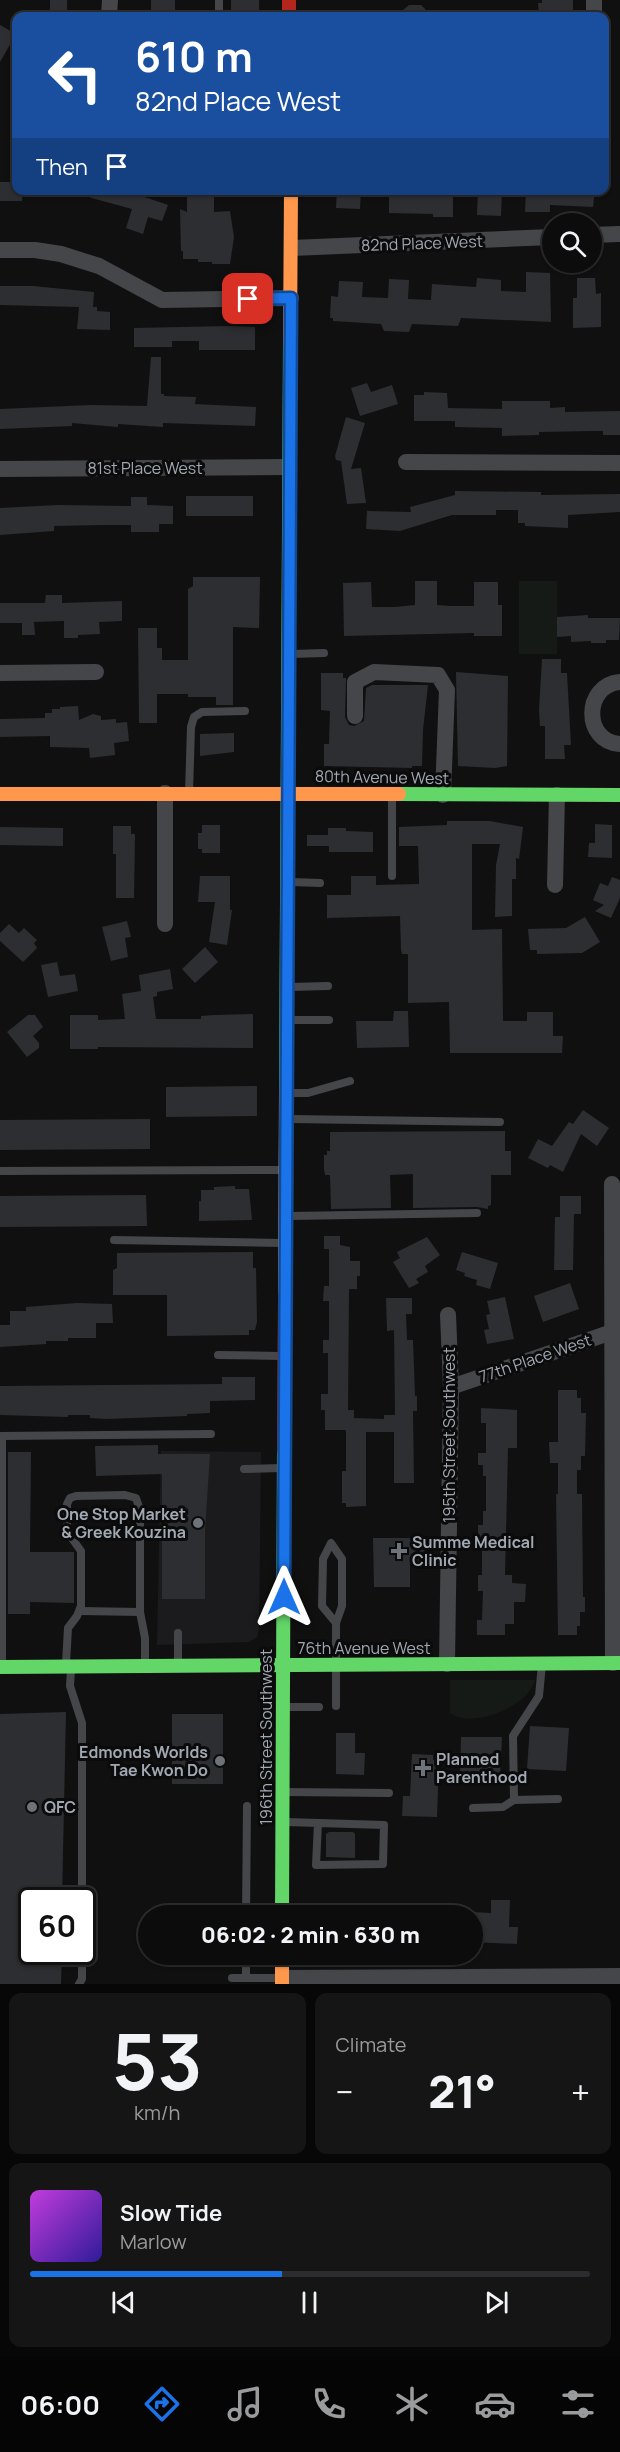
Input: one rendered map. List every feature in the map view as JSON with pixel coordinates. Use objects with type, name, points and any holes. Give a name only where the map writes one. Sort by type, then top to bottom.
[{"type":"main road","name":"196th Street Southwest","points":[[282,1905],[291,195]]},
{"type":"main road","name":"80th Avenue West","points":[[0,794],[620,795]]},
{"type":"main road","name":"76th Avenue West","points":[[1,1667],[616,1663]]},
{"type":"main road","points":[[282,1965],[282,1981]]},
{"type":"street","points":[[602,235],[619,234]]},
{"type":"street","name":"82nd Place West","points":[[292,248],[542,237]]},
{"type":"street","points":[[0,250],[35,250],[61,254],[99,266],[162,300],[291,298]]},
{"type":"street","points":[[406,462],[620,463]]},
{"type":"street","name":"81st Place West","points":[[0,469],[289,466]]},
{"type":"street","points":[[0,673],[96,672]]},
{"type":"street","points":[[355,716],[355,682],[374,672],[438,675],[447,690],[443,795]]},
{"type":"street","points":[[620,682],[606,687],[598,694],[591,713],[598,733],[606,740],[620,744]]},
{"type":"street","points":[[165,794],[165,924]]},
{"type":"street","points":[[555,885],[557,795]]},
{"type":"street","points":[[612,1184],[616,1332],[616,1663]]},
{"type":"street","name":"195th Street Southwest","points":[[447,1664],[451,1387],[448,1315]]},
{"type":"street","name":"77th Place West","points":[[451,1387],[616,1332]]},
{"type":"street","points":[[282,1981],[620,1976]]},
{"type":"lane","points":[[289,654],[324,653]]},
{"type":"lane","points":[[189,793],[191,726],[194,717],[202,712],[245,711]]},
{"type":"lane","points":[[392,794],[392,876]]},
{"type":"lane","points":[[288,882],[320,883]]},
{"type":"lane","points":[[288,987],[328,986]]},
{"type":"lane","points":[[287,1020],[329,1020]]},
{"type":"lane","points":[[287,1093],[308,1093],[350,1081]]},
{"type":"lane","points":[[287,1119],[500,1122]]},
{"type":"lane","points":[[0,1172],[286,1170]]},
{"type":"lane","points":[[286,1216],[477,1213]]},
{"type":"lane","points":[[114,1240],[286,1243]]},
{"type":"lane","points":[[218,1355],[286,1356]]},
{"type":"lane","points":[[1,1667],[1,1436],[211,1434]]},
{"type":"lane","points":[[244,1469],[285,1468]]},
{"type":"lane","points":[[82,1887],[82,1723],[70,1686],[68,1666],[68,1628],[80,1611],[81,1551],[69,1533],[67,1504],[70,1498],[125,1495],[136,1498],[140,1509],[140,1612],[145,1638],[145,1666]]},
{"type":"lane","points":[[336,1623],[322,1606],[323,1559],[331,1543],[342,1559],[342,1606],[336,1623],[336,1706]]},
{"type":"lane","points":[[80,1611],[140,1612]]},
{"type":"lane","points":[[178,1634],[178,1666]]},
{"type":"lane","points":[[514,1800],[513,1736],[539,1696],[542,1664]]},
{"type":"lane","points":[[283,1707],[319,1707]]},
{"type":"lane","points":[[283,1792],[389,1792]]},
{"type":"lane","points":[[473,1808],[503,1807],[514,1800],[558,1799]]},
{"type":"lane","points":[[246,1905],[247,1806]]},
{"type":"lane","points":[[282,1822],[318,1823],[384,1825],[382,1864],[316,1865],[318,1823]]},
{"type":"lane","points":[[79,1984],[82,1979],[82,1965]]},
{"type":"lane","points":[[246,1965],[246,1978]]},
{"type":"lane","points":[[232,1978],[282,1981]]},
{"type":"shaded area","points":[[519,581],[557,581],[557,654],[519,654]]},
{"type":"shaded area","points":[[161,1451],[261,1452],[259,1629],[257,1637],[249,1642],[157,1645]]},
{"type":"shaded area","points":[[450,1680],[535,1680],[525,1696],[495,1714],[460,1718],[450,1713]]},
{"type":"building","points":[[50,0],[67,0],[67,12],[50,12]]},
{"type":"building","points":[[151,0],[175,0],[175,12],[151,12]]},
{"type":"building","points":[[231,0],[259,0],[259,12],[231,12]]},
{"type":"building","points":[[542,0],[573,0],[573,12],[539,12],[538,3],[542,3]]},
{"type":"building","points":[[409,5],[421,5],[428,12],[401,12]]},
{"type":"building","points":[[0,25],[12,32],[12,41],[0,62]]},
{"type":"building","points":[[0,182],[12,182],[12,195],[23,195],[22,201],[0,201]]},
{"type":"building","points":[[81,195],[139,195],[168,205],[162,221],[148,217],[143,234],[126,228],[132,209]]},
{"type":"building","points":[[187,195],[214,195],[214,212],[230,211],[234,237],[230,264],[212,264],[212,262],[198,262],[198,259],[183,259],[180,209],[187,212]]},
{"type":"building","points":[[337,195],[361,195],[360,209],[336,208]]},
{"type":"building","points":[[389,195],[453,195],[453,217],[389,213]]},
{"type":"building","points":[[478,195],[502,195],[501,216],[477,215]]},
{"type":"building","points":[[526,195],[594,195],[593,207],[550,205],[550,212],[525,212]]},
{"type":"building","points":[[526,272],[550,273],[551,322],[461,318],[458,326],[412,324],[409,332],[384,331],[381,324],[333,321],[333,318],[330,318],[331,296],[338,297],[339,281],[363,282],[362,297],[388,298],[389,279],[409,280],[408,299],[431,300],[432,284],[476,287],[477,278],[501,280],[501,291],[526,292]]},
{"type":"building","points":[[577,278],[595,278],[596,294],[601,293],[601,327],[573,328],[573,298],[577,298]]},
{"type":"building","points":[[0,286],[33,286],[94,292],[93,307],[97,307],[97,311],[110,312],[110,330],[77,329],[79,307],[0,305]]},
{"type":"building","points":[[255,327],[255,350],[199,350],[199,341],[172,341],[172,347],[134,347],[134,328]]},
{"type":"building","points":[[151,357],[161,357],[161,394],[164,396],[196,397],[195,404],[256,407],[255,426],[163,423],[163,427],[118,424],[118,427],[72,423],[72,426],[0,429],[0,409],[90,405],[147,406]]},
{"type":"building","points":[[367,383],[371,392],[392,385],[398,404],[360,416],[351,388]]},
{"type":"building","points":[[424,392],[447,393],[448,408],[502,409],[502,401],[550,401],[550,408],[565,407],[565,412],[620,411],[620,435],[603,435],[603,431],[593,431],[539,432],[539,435],[502,436],[502,428],[455,427],[455,421],[414,421],[414,395],[424,395]]},
{"type":"building","points":[[346,417],[365,423],[351,469],[361,468],[366,503],[347,504],[341,461],[336,460],[335,456]]},
{"type":"building","points":[[455,491],[541,492],[541,495],[620,494],[620,512],[568,515],[568,528],[525,526],[525,523],[518,523],[518,510],[496,510],[496,515],[452,515],[400,531],[366,529],[367,511],[411,512],[410,507],[455,495]]},
{"type":"building","points":[[186,496],[253,496],[253,516],[186,516]]},
{"type":"building","points":[[131,497],[147,497],[147,505],[173,506],[173,524],[159,524],[159,532],[131,532],[131,525],[102,525],[54,526],[54,531],[0,535],[0,508],[58,505],[131,506]]},
{"type":"building","points":[[193,577],[260,577],[259,628],[233,627],[233,705],[216,705],[216,697],[157,694],[157,723],[139,723],[138,628],[157,628],[157,648],[162,648],[162,660],[188,660],[188,589],[193,586]]},
{"type":"building","points":[[415,581],[437,581],[437,605],[450,606],[474,606],[474,582],[498,582],[498,605],[502,605],[502,636],[474,636],[474,633],[344,636],[343,583],[371,582],[372,607],[395,607],[415,605]]},
{"type":"building","points":[[46,595],[62,595],[62,603],[122,601],[122,621],[99,622],[100,634],[78,635],[78,638],[64,638],[64,621],[34,622],[35,635],[22,635],[22,623],[0,623],[0,603],[45,603]]},
{"type":"building","points":[[588,615],[588,618],[620,618],[619,640],[591,643],[591,641],[571,642],[571,636],[557,637],[557,617]]},
{"type":"building","points":[[542,659],[561,659],[561,673],[567,673],[571,745],[564,745],[565,759],[545,759],[545,726],[540,726],[539,710]]},
{"type":"building","points":[[456,672],[508,676],[507,766],[495,768],[458,766]]},
{"type":"building","points":[[321,673],[343,673],[343,678],[346,678],[345,717],[349,725],[354,726],[364,721],[366,688],[372,685],[428,685],[422,766],[412,766],[412,768],[324,766],[324,744],[329,744],[330,711],[321,710]]},
{"type":"building","points":[[78,706],[79,720],[93,714],[101,716],[101,720],[116,719],[116,723],[127,722],[129,741],[114,743],[115,755],[90,758],[89,748],[50,747],[50,736],[0,737],[0,719],[45,718],[45,713],[52,713],[52,709]]},
{"type":"building","points":[[234,733],[234,752],[200,756],[200,734]]},
{"type":"building","points":[[447,821],[490,821],[523,827],[519,859],[516,858],[516,879],[512,879],[512,916],[495,917],[496,865],[500,844],[472,844],[472,930],[502,929],[503,1021],[527,1021],[527,1012],[553,1012],[553,1036],[563,1036],[562,1053],[450,1053],[449,1002],[408,1003],[408,954],[402,954],[400,916],[327,918],[327,895],[351,895],[351,876],[376,876],[376,885],[419,884],[418,846],[399,846],[399,827],[447,825]]},
{"type":"building","points":[[595,824],[612,825],[612,858],[588,857],[589,843],[595,843]]},
{"type":"building","points":[[202,825],[220,825],[220,853],[202,853],[202,849],[198,849],[198,833],[202,833]]},
{"type":"building","points":[[113,826],[131,826],[131,834],[135,834],[134,898],[116,898],[116,854],[113,854]]},
{"type":"building","points":[[0,827],[63,828],[63,846],[0,845]]},
{"type":"building","points":[[328,828],[373,832],[373,852],[329,852],[329,846],[307,846],[307,835],[328,835]]},
{"type":"building","points":[[200,876],[230,876],[230,910],[232,910],[227,945],[209,942],[215,902],[198,902]]},
{"type":"building","points":[[612,877],[620,880],[620,898],[611,918],[595,911],[604,905],[593,900],[600,883],[608,886]]},
{"type":"building","points":[[585,917],[600,942],[582,953],[537,954],[537,950],[530,950],[528,929],[566,928]]},
{"type":"building","points":[[127,921],[131,937],[125,938],[128,957],[111,961],[102,927]]},
{"type":"building","points":[[9,924],[19,933],[24,928],[37,940],[34,943],[37,948],[23,962],[0,941],[0,933]]},
{"type":"building","points":[[205,947],[218,962],[195,983],[182,969]]},
{"type":"building","points":[[57,962],[60,976],[75,974],[78,991],[48,997],[41,965]]},
{"type":"building","points":[[170,969],[173,989],[157,992],[157,996],[153,997],[156,1019],[201,1019],[201,1016],[253,1014],[253,1048],[98,1047],[98,1049],[70,1049],[70,1015],[98,1015],[98,1020],[125,1019],[122,994],[141,991],[139,975]]},
{"type":"building","points":[[394,1011],[408,1011],[409,1047],[357,1048],[356,1021],[393,1021]]},
{"type":"building","points":[[28,1015],[35,1015],[43,1027],[33,1036],[39,1043],[39,1048],[27,1057],[7,1032]]},
{"type":"building","points":[[257,1086],[257,1116],[166,1117],[166,1087]]},
{"type":"building","points":[[583,1110],[609,1128],[597,1146],[581,1134],[563,1172],[550,1165],[548,1168],[528,1158],[538,1139],[552,1146],[569,1122],[573,1124]]},
{"type":"building","points":[[150,1119],[150,1149],[0,1150],[0,1120]]},
{"type":"building","points":[[505,1131],[505,1151],[511,1151],[511,1175],[491,1175],[491,1205],[488,1209],[477,1207],[413,1208],[413,1174],[390,1175],[391,1208],[331,1209],[330,1175],[325,1175],[324,1169],[324,1155],[330,1151],[330,1132]]},
{"type":"building","points":[[235,1186],[235,1189],[249,1189],[252,1220],[199,1221],[201,1190]]},
{"type":"building","points":[[146,1195],[147,1226],[0,1227],[0,1196]]},
{"type":"building","points":[[560,1196],[581,1196],[581,1214],[574,1214],[573,1270],[554,1270],[555,1217],[560,1217]]},
{"type":"building","points":[[324,1236],[340,1236],[340,1245],[350,1247],[350,1261],[360,1261],[357,1289],[349,1289],[348,1410],[354,1410],[354,1418],[384,1419],[384,1415],[395,1415],[394,1330],[387,1331],[386,1298],[412,1298],[412,1314],[406,1314],[407,1340],[413,1340],[415,1396],[417,1396],[417,1411],[413,1411],[414,1483],[394,1483],[394,1432],[366,1432],[366,1506],[346,1507],[346,1503],[342,1503],[342,1471],[346,1471],[346,1430],[325,1430],[325,1410],[321,1410],[321,1394],[328,1394],[328,1353],[323,1353],[323,1340],[329,1340],[329,1301],[323,1301],[324,1286],[329,1286],[329,1249],[324,1249]]},
{"type":"building","points":[[427,1237],[440,1255],[425,1266],[428,1272],[416,1279],[419,1283],[409,1288],[393,1262],[400,1258],[397,1252]]},
{"type":"building","points":[[253,1252],[253,1268],[256,1268],[257,1322],[255,1330],[249,1330],[249,1335],[167,1336],[167,1295],[113,1295],[113,1270],[117,1268],[117,1253]]},
{"type":"building","points":[[462,1252],[498,1263],[490,1289],[476,1285],[477,1280],[464,1276],[465,1273],[456,1270]]},
{"type":"building","points":[[570,1283],[579,1309],[543,1322],[534,1296]]},
{"type":"building","points":[[505,1297],[514,1339],[487,1344],[484,1330],[489,1329],[486,1315],[490,1314],[487,1301]]},
{"type":"building","points":[[77,1303],[112,1304],[113,1323],[96,1323],[96,1338],[68,1338],[68,1341],[46,1341],[46,1344],[0,1347],[0,1325],[10,1325],[10,1311],[26,1311],[26,1307]]},
{"type":"building","points":[[222,1377],[255,1377],[255,1400],[210,1401],[210,1413],[187,1414],[187,1416],[106,1419],[90,1418],[90,1415],[68,1415],[68,1417],[0,1415],[0,1386],[222,1384]]},
{"type":"building","points":[[558,1390],[577,1390],[577,1398],[581,1398],[581,1413],[586,1413],[585,1456],[581,1456],[581,1470],[577,1470],[577,1494],[582,1494],[585,1612],[580,1612],[580,1626],[577,1626],[577,1635],[558,1635],[556,1494],[558,1494],[558,1463],[550,1463],[549,1442],[558,1442]]},
{"type":"building","points":[[481,1408],[517,1410],[517,1448],[508,1448],[505,1575],[512,1575],[512,1583],[526,1584],[525,1602],[514,1602],[514,1624],[505,1624],[505,1635],[477,1635],[477,1620],[482,1620],[483,1591],[478,1591],[478,1575],[482,1575],[482,1540],[478,1540],[478,1525],[483,1525],[483,1511],[486,1511],[486,1476],[483,1476],[483,1465],[478,1465],[478,1453],[486,1453],[486,1423],[481,1423]]},
{"type":"building","points":[[158,1445],[158,1454],[210,1454],[205,1531],[205,1599],[162,1599],[162,1474],[96,1476],[95,1446]]},
{"type":"building","points":[[8,1452],[31,1452],[30,1552],[74,1552],[74,1603],[30,1602],[30,1614],[8,1614]]},
{"type":"building","name":"Summe Medical Clinic","points":[[373,1538],[426,1538],[425,1564],[410,1564],[410,1587],[374,1587]]},
{"type":"building","name":"QFC","points":[[66,1712],[62,1887],[18,1887],[18,1965],[62,1965],[61,1984],[0,1984],[0,1714]]},
{"type":"building","points":[[172,1714],[223,1714],[223,1784],[172,1784]]},
{"type":"building","points":[[530,1726],[569,1728],[566,1771],[527,1769]]},
{"type":"building","points":[[336,1733],[355,1733],[355,1753],[365,1753],[364,1775],[336,1774]]},
{"type":"building","points":[[461,1737],[502,1737],[500,1778],[460,1778]]},
{"type":"building","points":[[412,1754],[433,1755],[433,1760],[439,1760],[437,1817],[402,1816],[403,1796],[410,1796]]},
{"type":"building","points":[[353,1832],[355,1834],[355,1858],[326,1857],[326,1834]]},
{"type":"building","points":[[491,1900],[510,1900],[509,1927],[518,1927],[517,1944],[483,1942],[483,1913],[491,1913]]},
{"type":"traffic: fast","points":[[286,1091],[290,341]]},
{"type":"traffic: fast","points":[[399,794],[620,795]]},
{"type":"traffic: fast","points":[[282,1905],[284,1450]]},
{"type":"traffic: fast","points":[[0,1667],[620,1663]]},
{"type":"traffic: slow","points":[[290,341],[291,195]]},
{"type":"traffic: slow","points":[[0,794],[399,794]]},
{"type":"traffic: slow","points":[[285,1296],[286,1091]]},
{"type":"traffic: slow","points":[[282,1965],[282,1984]]},
{"type":"traffic: jam","points":[[289,0],[289,12]]},
{"type":"traffic: jam","points":[[284,1450],[285,1296]]},
{"type":"place","name":"One Stop Market & Greek Kouzina","points":[[198,1523]]},
{"type":"place","name":"Summe Medical Clinic","points":[[399,1551]]},
{"type":"place","name":"Edmonds Worlds Tae Kwon Do","points":[[220,1761]]},
{"type":"place","name":"Planned Parenthood","points":[[423,1768]]},
{"type":"place","name":"QFC","points":[[32,1807]]},
{"type":"route","points":[[248,299],[291,298],[284,1597]]}]
